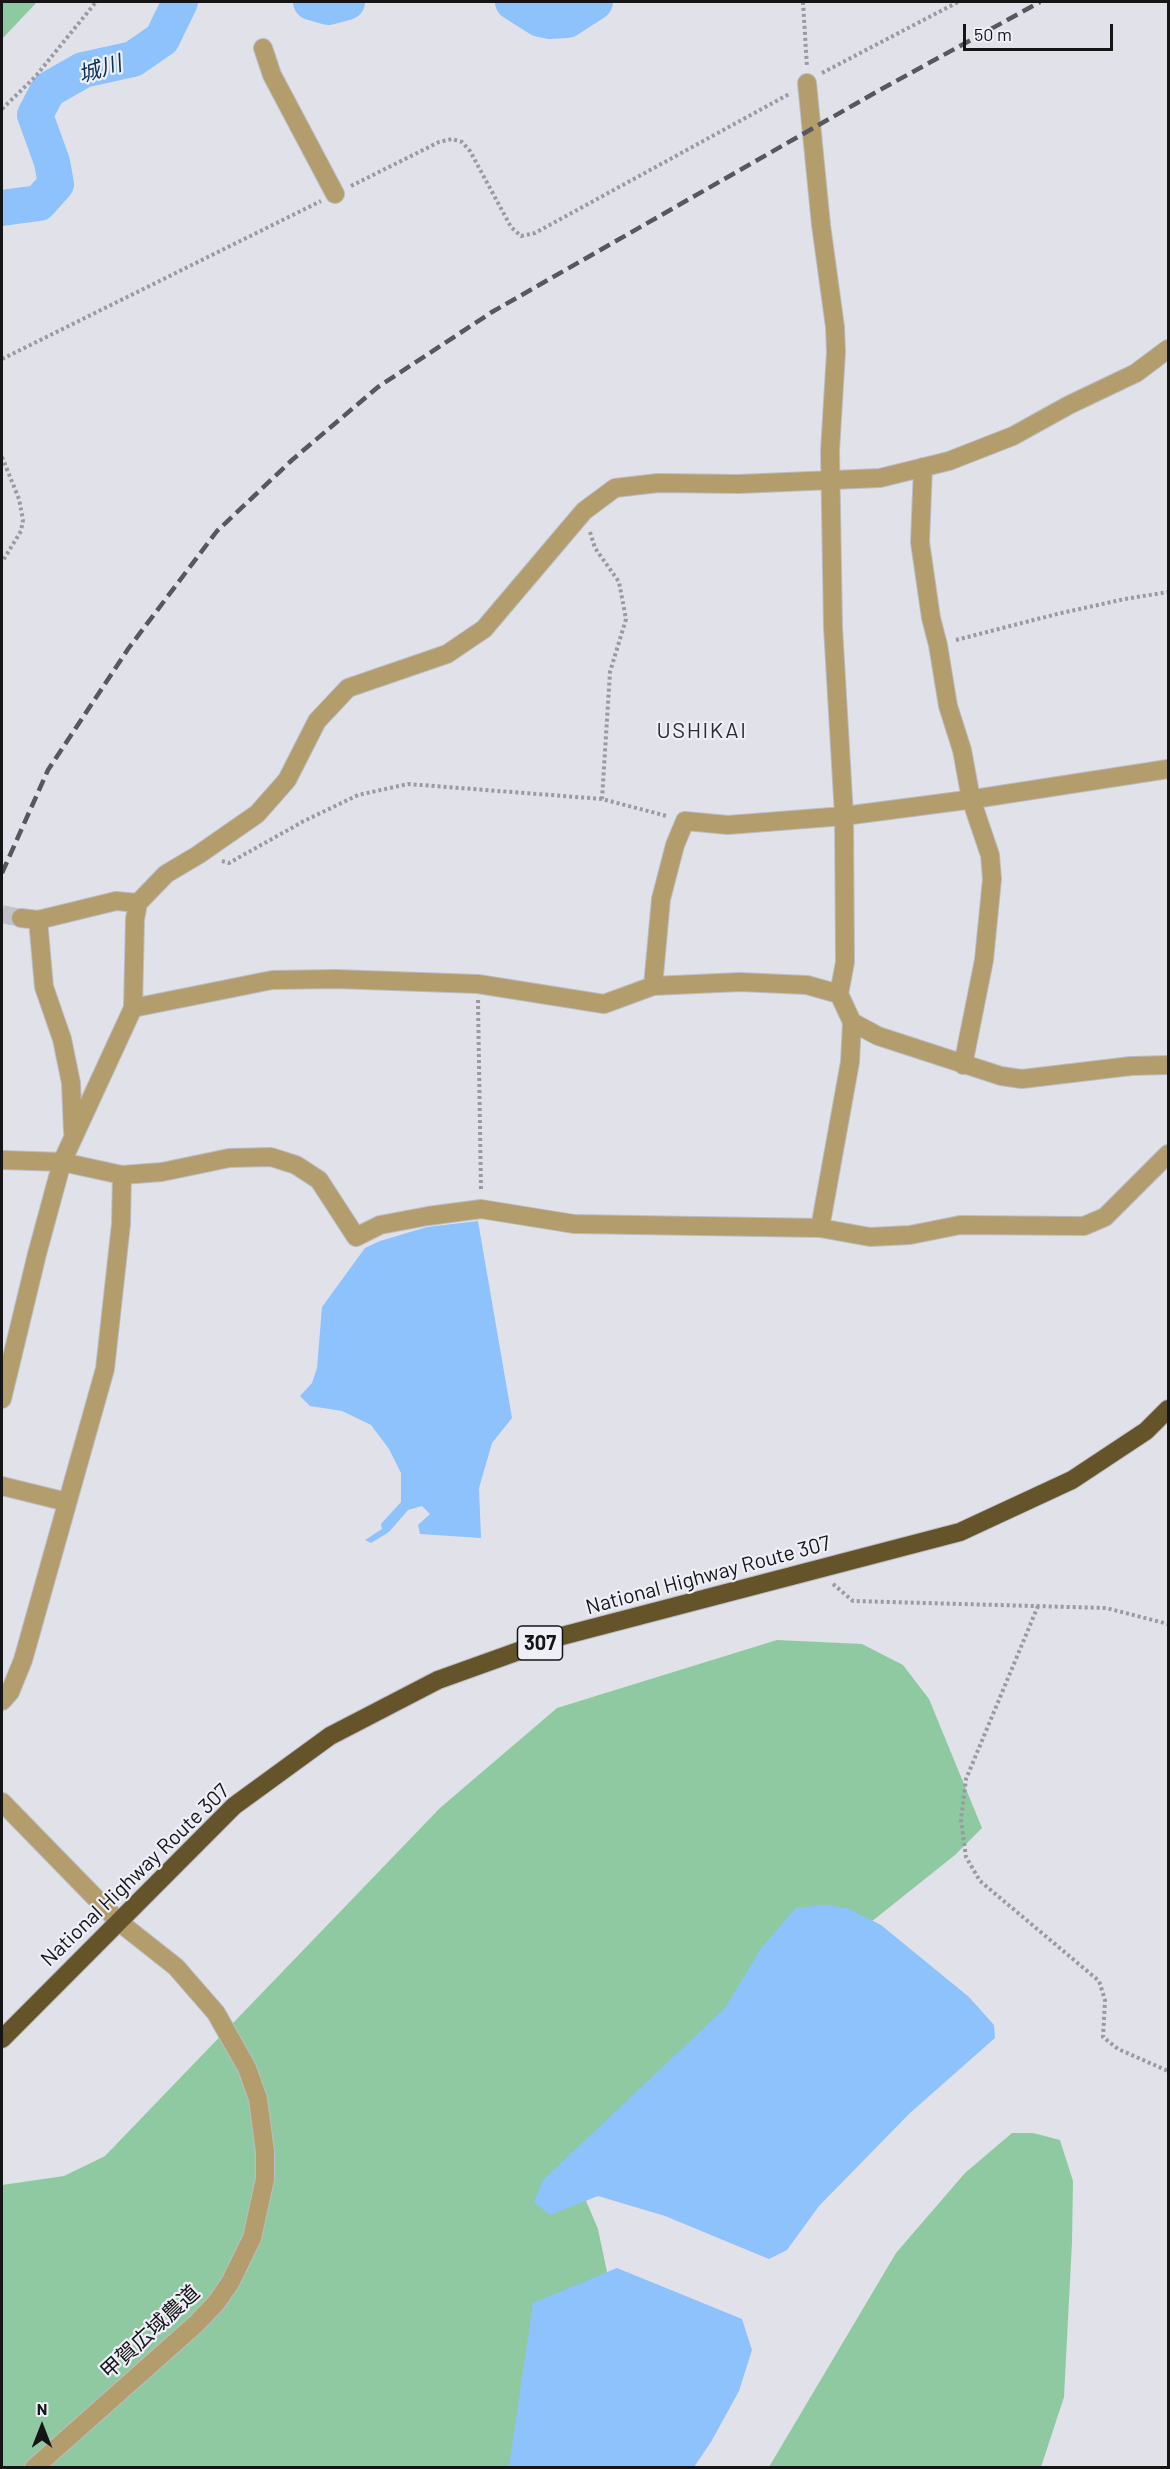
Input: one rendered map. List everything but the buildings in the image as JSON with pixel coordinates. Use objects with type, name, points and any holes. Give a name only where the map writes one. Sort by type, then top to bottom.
[{"type":"highway","name":"National Highway Route 307","points":[[2,2039],[234,1806],[330,1736],[428,1685],[558,1637],[960,1532],[1072,1479],[1146,1431],[1168,1409]]},
{"type":"street","points":[[263,48],[272,75],[335,194]]},
{"type":"street","points":[[807,83],[821,225],[835,327],[836,352],[830,451],[833,627],[844,816],[845,962],[839,994],[852,1023],[850,1062],[820,1228]]},
{"type":"street","points":[[2,1399],[62,1162],[133,1008],[135,920],[138,903],[166,874],[198,855],[256,814],[287,780],[317,721],[348,688],[447,654],[484,629],[584,511],[615,488],[658,483],[831,482],[880,478],[949,461],[1013,436],[1069,405],[1136,373],[1168,349]]},
{"type":"street","points":[[923,467],[920,542],[932,618],[948,706],[962,750],[971,799],[990,855],[992,879],[984,960],[963,1065]]},
{"type":"street","points":[[652,986],[661,898],[675,845],[685,821],[728,825],[844,816],[1168,769]]},
{"type":"street","points":[[74,1137],[71,1083],[62,1040],[44,987],[30,919],[116,901],[138,903]]},
{"type":"street","points":[[133,1008],[272,980],[336,979],[478,984],[604,1004],[652,986],[740,982],[807,985],[839,994]]},
{"type":"street","points":[[852,1023],[878,1036],[963,1065],[1001,1076],[1022,1079],[1131,1066],[1168,1065]]},
{"type":"street","points":[[2,1160],[62,1162],[122,1175],[162,1172],[229,1158],[271,1157],[296,1165],[319,1180],[356,1237],[380,1225],[481,1209],[574,1224],[820,1228],[870,1237],[910,1235],[960,1225],[1084,1226],[1105,1217],[1168,1154]]},
{"type":"street","points":[[2,1701],[10,1692],[23,1660],[105,1369],[121,1224],[122,1175]]},
{"type":"street","points":[[2,1486],[67,1502]]},
{"type":"street","name":"甲賀広域農道","points":[[2,1802],[119,1922],[176,1967],[216,2013],[247,2067],[258,2099],[263,2127],[265,2178],[252,2238],[230,2283],[196,2324],[34,2468]]},
{"type":"path","points":[[2,109],[34,76],[96,2]]},
{"type":"path","points":[[803,2],[807,83]]},
{"type":"path","points":[[2,360],[439,142],[452,139],[462,142],[470,151],[511,227],[521,236],[535,233],[958,2]]},
{"type":"path","points":[[2,457],[19,499],[23,520],[21,531],[2,562]]},
{"type":"path","points":[[584,511],[595,548],[619,582],[626,619],[610,672],[603,799]]},
{"type":"path","points":[[938,645],[1057,614],[1168,592]]},
{"type":"path","points":[[198,855],[229,863],[304,821],[358,795],[408,784],[603,799],[685,821]]},
{"type":"path","points":[[478,984],[481,1209]]},
{"type":"path","points":[[817,1570],[853,1601],[1106,1608],[1168,1624]]},
{"type":"path","points":[[1038,1606],[966,1779],[961,1820],[966,1857],[980,1881],[1099,1981],[1105,2000],[1103,2037],[1118,2049],[1168,2071]]},
{"type":"green space","points":[[2,2],[37,2],[2,39]]},
{"type":"green space","points":[[777,1640],[862,1644],[903,1665],[929,1699],[982,1828],[955,1855],[579,2155],[578,2182],[598,2229],[611,2291],[560,2467],[2,2467],[2,2185],[64,2176],[105,2156],[440,1808],[557,1708]]},
{"type":"green space","points":[[1012,2133],[1033,2133],[1060,2140],[1073,2181],[1064,2397],[1041,2467],[769,2467],[896,2253],[965,2173]]},
{"type":"water","points":[[478,1221],[512,1418],[492,1443],[479,1488],[481,1538],[420,1534],[418,1525],[430,1514],[422,1506],[408,1510],[389,1532],[371,1543],[365,1540],[382,1529],[381,1524],[401,1502],[401,1473],[389,1449],[371,1425],[342,1411],[310,1406],[300,1396],[312,1383],[317,1368],[322,1307],[365,1248],[380,1241],[427,1227]]},
{"type":"water","points":[[825,1905],[847,1908],[881,1925],[969,1997],[994,2025],[995,2038],[910,2113],[819,2206],[787,2250],[769,2259],[665,2216],[598,2196],[550,2215],[534,2202],[543,2180],[725,2008],[762,1947],[796,1908]]},
{"type":"water","points":[[617,2268],[742,2319],[752,2350],[739,2391],[711,2442],[694,2467],[509,2467],[533,2303]]},
{"type":"waterway","name":"城川","points":[[2,208],[39,203],[56,184],[52,162],[35,115],[48,90],[83,70],[133,59],[162,39],[180,2]]},
{"type":"waterway","name":"城川","points":[[311,2],[328,7],[347,2]]},
{"type":"waterway","name":"城川","points":[[513,2],[540,19],[549,21],[567,20],[595,2]]},
{"type":"tunnel","points":[[2,914],[21,918]]},
{"type":"railway","points":[[2,873],[48,770],[128,649],[217,531],[292,460],[378,387],[492,312],[878,91],[1040,2]]},
{"type":"district","name":"USHIKAI","points":[[702,731]]}]
